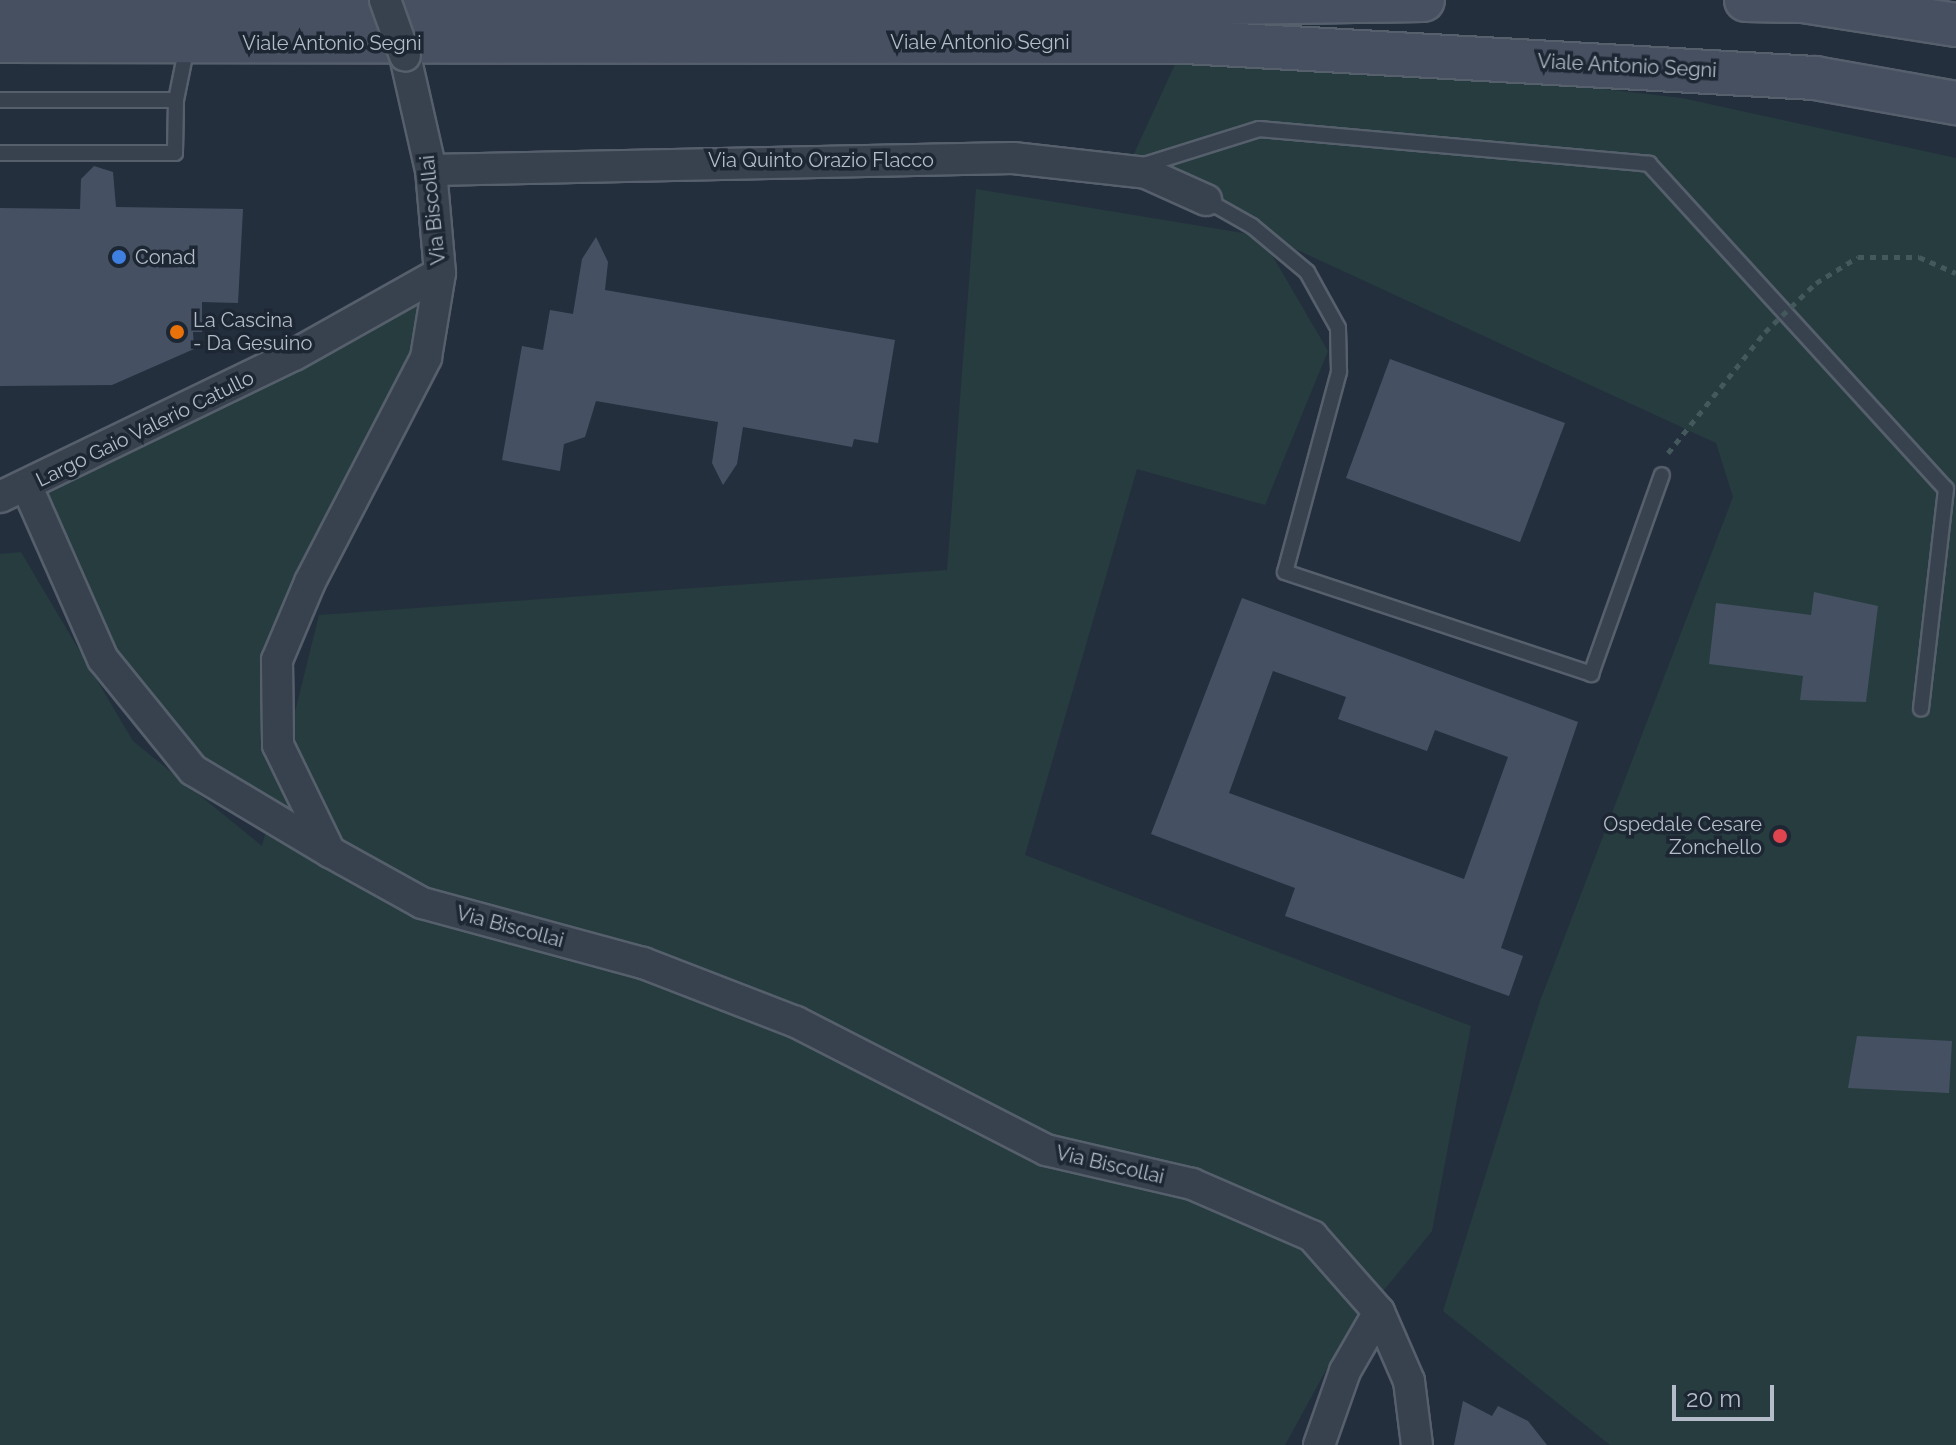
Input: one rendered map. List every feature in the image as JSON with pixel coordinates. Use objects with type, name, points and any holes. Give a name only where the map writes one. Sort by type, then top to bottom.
[{"type":"main road","name":"Viale Antonio Segni","points":[[0,3],[664,11],[1423,0]]},
{"type":"main road","points":[[1746,0],[1803,1],[1956,25]]},
{"type":"main road","name":"Viale Antonio Segni","points":[[0,41],[187,44],[1186,42],[1815,78],[1956,103]]},
{"type":"street","name":"Via Biscollai","points":[[385,0],[405,56],[431,170],[440,273],[426,358],[310,582],[277,660],[278,745],[330,852],[422,903],[643,963],[796,1022],[1046,1150],[1192,1184],[1312,1236],[1379,1312],[1409,1381],[1417,1445]]},
{"type":"street","name":"Via Quinto Orazio Flacco","points":[[431,170],[1013,158],[1126,171],[1206,200]]},
{"type":"street","name":"Largo Gaio Valerio Catullo","points":[[330,852],[193,770],[103,659],[14,492],[331,337],[440,273]]},
{"type":"street","points":[[1319,1445],[1345,1371],[1379,1312]]},
{"type":"lane","points":[[0,153],[175,153],[176,100],[187,44]]},
{"type":"lane","points":[[0,100],[176,100]]},
{"type":"lane","points":[[1126,171],[1259,129],[1649,164],[1946,489],[1921,709]]},
{"type":"lane","points":[[1206,200],[1252,226],[1307,272],[1338,328],[1339,372],[1285,572],[1591,674],[1662,475]]},
{"type":"path","points":[[1662,475],[1669,450],[1765,332],[1816,283],[1858,257],[1919,257],[1956,273]]},
{"type":"green space","name":"Ospedale Cesare Zonchello","points":[[1316,56],[1682,98],[1956,158],[1956,1445],[1610,1445],[1443,1311],[1540,1001],[1733,497],[1716,443],[1126,171],[1177,60]]},
{"type":"green space","points":[[976,189],[1261,236],[1328,351],[1265,505],[1137,469],[1025,855],[1471,1026],[1432,1231],[1341,1343],[1285,1445],[0,1445],[0,554],[21,552],[133,741],[262,846],[272,808],[199,763],[111,654],[39,492],[425,282],[426,358],[269,660],[281,768],[319,615],[947,570]]},
{"type":"building","name":"Conad","points":[[94,166],[113,172],[116,207],[243,209],[238,303],[202,302],[202,332],[193,332],[194,349],[112,385],[0,386],[0,208],[80,209],[81,179]]},
{"type":"building","points":[[596,237],[608,262],[605,290],[895,340],[878,443],[854,439],[852,447],[743,427],[737,464],[723,485],[712,463],[718,422],[596,401],[585,437],[564,444],[560,471],[502,460],[522,346],[543,350],[550,310],[573,314],[582,259]]},
{"type":"building","points":[[1390,359],[1565,423],[1520,542],[1346,478]]},
{"type":"building","points":[[1814,592],[1878,606],[1866,702],[1800,700],[1803,676],[1709,664],[1716,603],[1811,615]]},
{"type":"building","points":[[1242,598],[1578,722],[1501,948],[1523,956],[1509,996],[1285,916],[1295,888],[1151,834]],"holes":[[[1273,671],[1346,697],[1338,719],[1427,751],[1435,730],[1508,757],[1464,879],[1229,793]]]},
{"type":"building","points":[[1857,1036],[1952,1041],[1949,1093],[1848,1088]]},
{"type":"building","points":[[1463,1401],[1492,1416],[1498,1406],[1528,1421],[1547,1445],[1454,1445]]},
{"type":"place","name":"Conad","points":[[119,257]]},
{"type":"place","name":"La Cascina - Da Gesuino","points":[[177,332]]},
{"type":"place","name":"Ospedale Cesare Zonchello","points":[[1780,836]]}]
